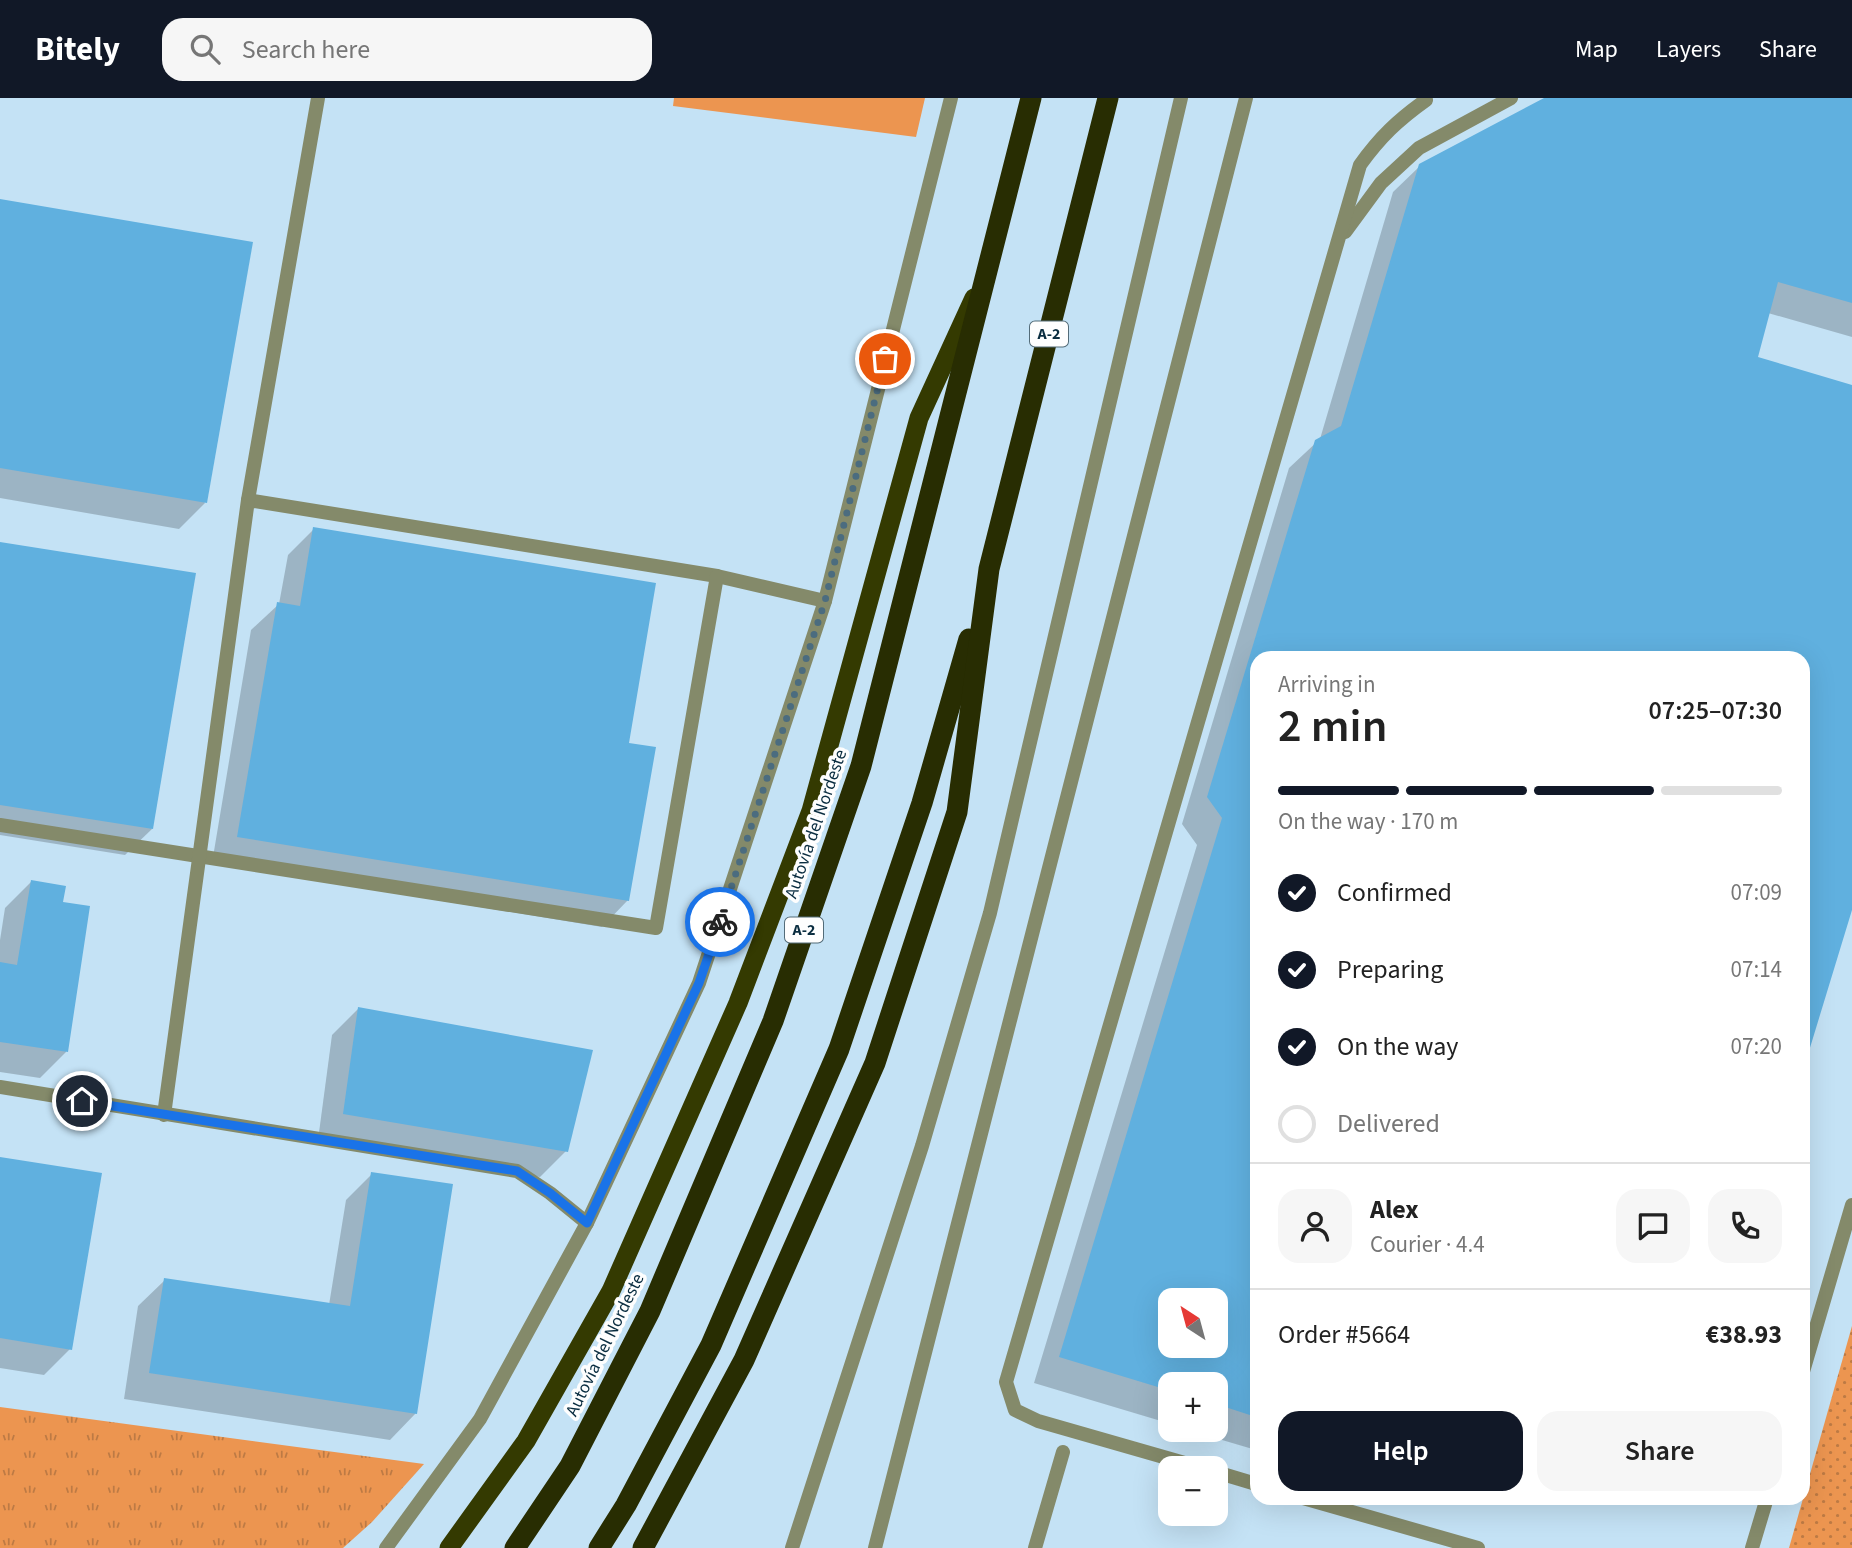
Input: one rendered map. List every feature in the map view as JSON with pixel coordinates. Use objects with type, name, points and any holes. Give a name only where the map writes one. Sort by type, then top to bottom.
[{"type":"highway","name":"A-2","points":[[986,271],[1031,98]]},
{"type":"highway","name":"A-2","points":[[599,1548],[626,1505],[711,1345],[839,1049],[922,803],[989,569],[1108,98]]},
{"type":"highway","points":[[449,1548],[526,1441],[611,1291],[738,1003],[811,811],[919,418],[986,271]]},
{"type":"highway","name":"Autovía del Nordeste","points":[[515,1548],[569,1466],[650,1311],[773,1021],[861,766],[986,271]]},
{"type":"highway","points":[[643,1548],[744,1360],[874,1063],[957,812],[989,569]]},
{"type":"street","points":[[164,1115],[247,500],[318,98]]},
{"type":"street","points":[[932,172],[942,98]]},
{"type":"street","points":[[386,1548],[480,1419],[587,1223],[699,983],[825,601],[951,98]]},
{"type":"street","points":[[792,1548],[922,1146],[990,913],[1181,98]]},
{"type":"street","points":[[875,1548],[1246,98]]},
{"type":"street","points":[[1338,242],[1381,183],[1419,148],[1511,98]]},
{"type":"street","points":[[1160,1456],[1038,1421],[1015,1410],[1006,1382],[1360,165],[1377,141],[1423,99]]},
{"type":"street","points":[[247,500],[717,576],[825,601]]},
{"type":"street","points":[[0,825],[656,928],[717,576]]},
{"type":"street","points":[[0,1087],[517,1171],[587,1223]]},
{"type":"street","points":[[1810,1348],[1852,1205]]},
{"type":"street","points":[[1035,1548],[1063,1452]]},
{"type":"street","points":[[1228,1476],[1250,1482]]},
{"type":"street","points":[[1328,1505],[1478,1548]]},
{"type":"street","points":[[1752,1548],[1765,1505]]},
{"type":"green space","points":[[674,98],[925,98],[916,137],[673,106]]},
{"type":"green space","points":[[1852,1326],[1852,1548],[1789,1548],[1801,1505],[1810,1505],[1810,1474]]},
{"type":"green space","points":[[0,1407],[424,1464],[372,1522],[343,1548],[0,1548]]},
{"type":"building","points":[[1544,98],[1852,98],[1852,303],[1778,282],[1758,357],[1852,385],[1852,910],[1810,1048],[1810,651],[1251,651],[1315,440],[1341,426],[1419,164]]},
{"type":"building","points":[[0,199],[253,242],[207,503],[0,468]]},
{"type":"building","points":[[313,527],[656,583],[629,743],[656,747],[629,901],[237,837],[277,602],[300,606]]},
{"type":"building","points":[[0,542],[196,573],[153,829],[0,805]]},
{"type":"building","points":[[1250,655],[1250,1415],[1228,1408],[1228,1372],[1158,1372],[1158,1387],[1059,1357],[1222,818],[1207,797]]},
{"type":"building","points":[[31,880],[66,886],[63,902],[90,906],[68,1052],[0,1042],[0,962],[17,965]]},
{"type":"building","points":[[358,1007],[593,1050],[568,1152],[343,1114]]},
{"type":"building","points":[[0,1157],[102,1173],[72,1350],[0,1338]]},
{"type":"building","points":[[371,1172],[453,1184],[417,1414],[149,1373],[164,1278],[350,1306]]},
{"type":"way so far","points":[[720,922],[825,601],[885,359]]},
{"type":"route","points":[[82,1101],[517,1171],[587,1223],[699,983],[720,922]]}]
